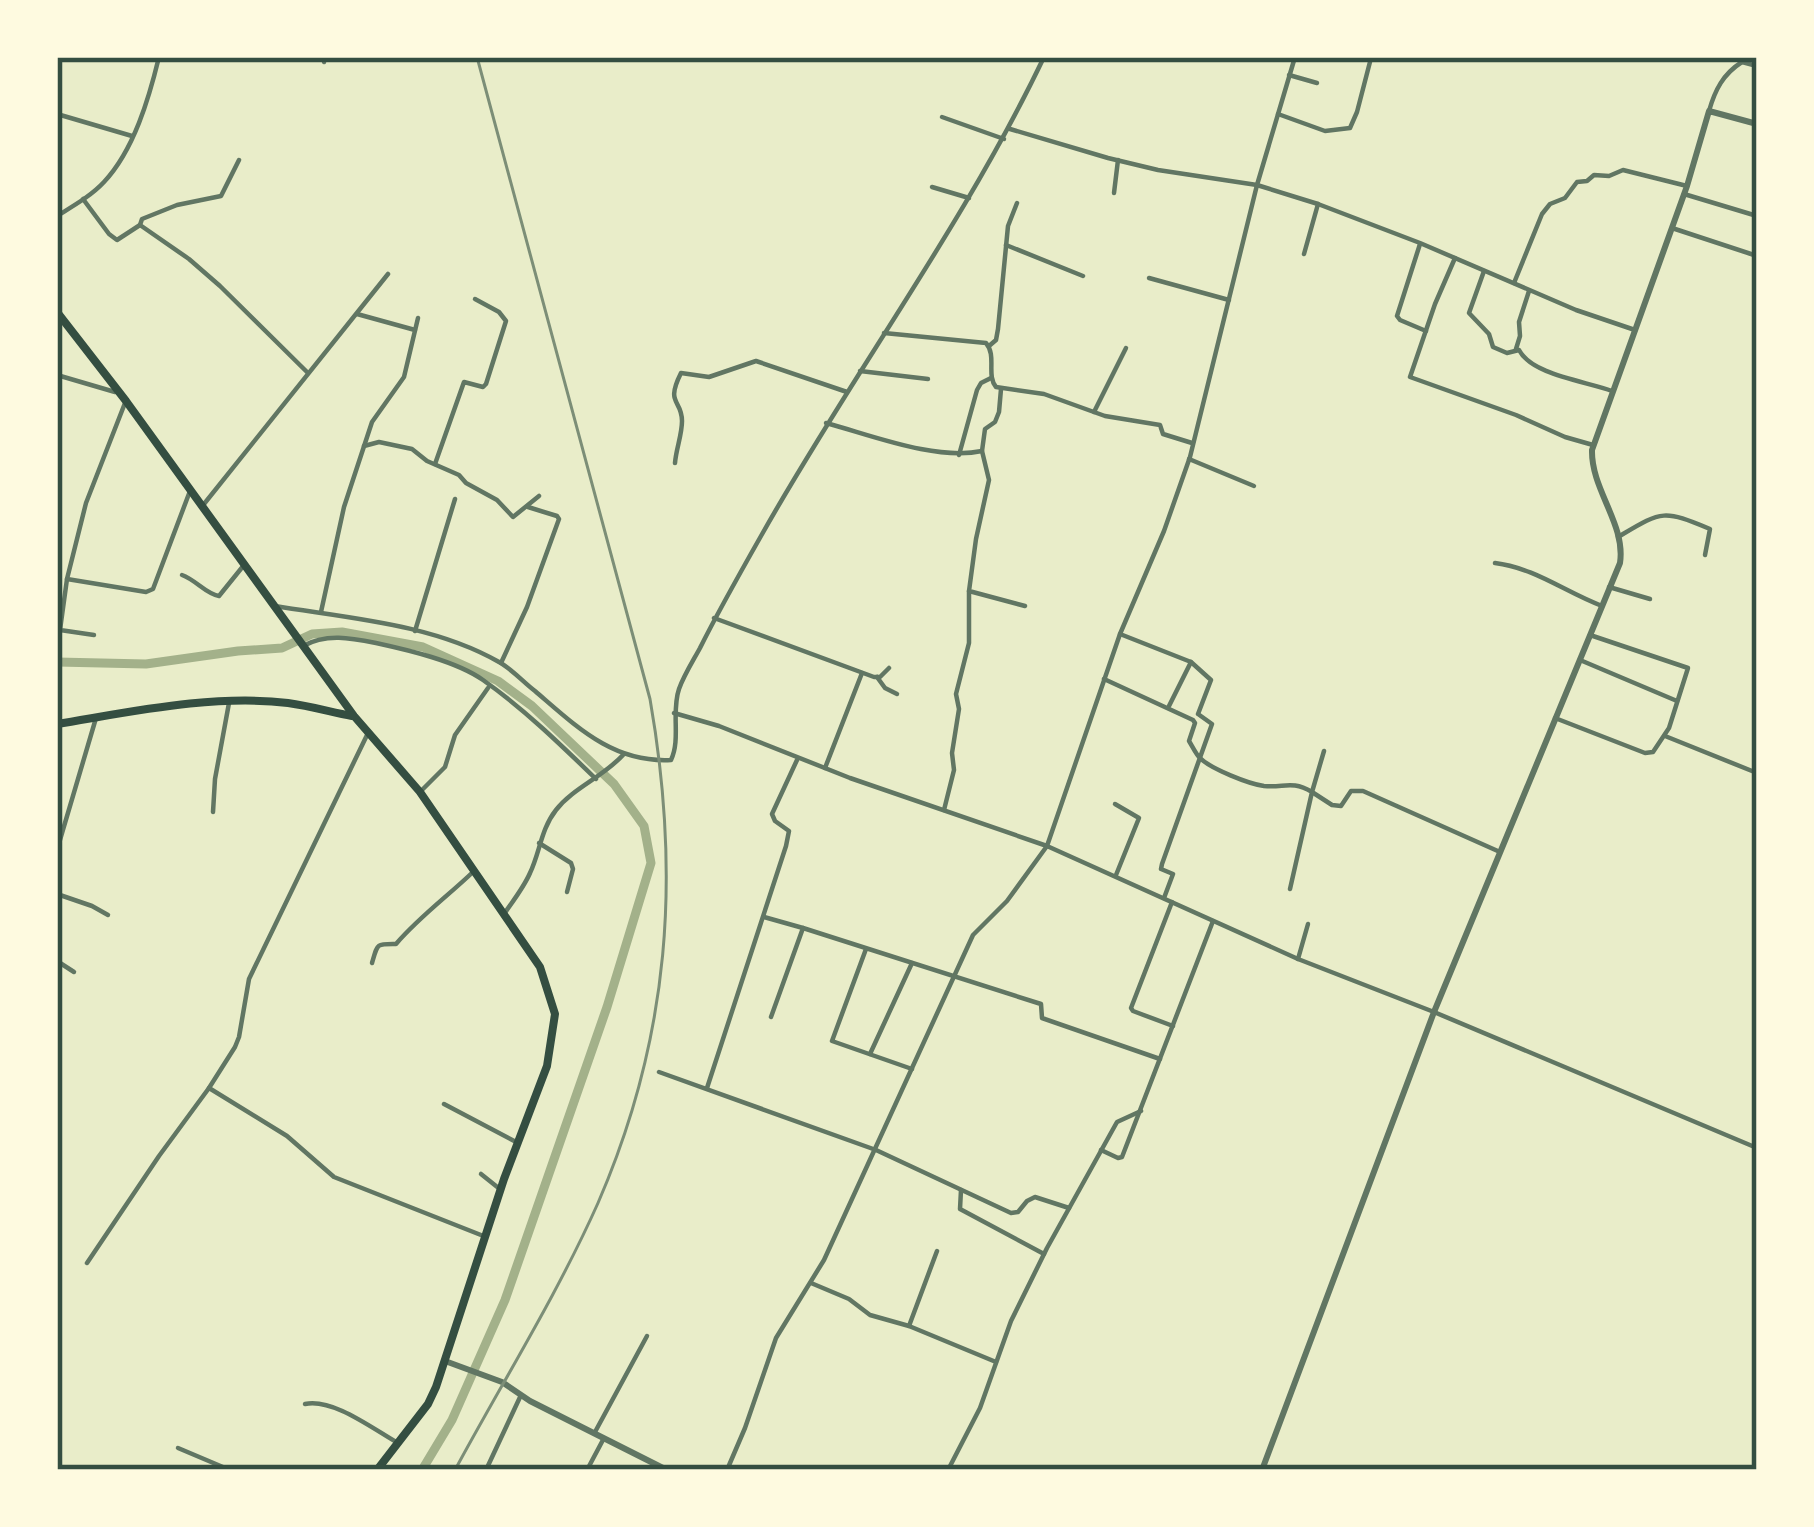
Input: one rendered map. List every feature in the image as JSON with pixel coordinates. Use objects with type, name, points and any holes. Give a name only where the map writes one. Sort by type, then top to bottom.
[{"type":"main road","points":[[57,313],[354,716],[420,792],[540,967],[555,1014],[547,1066],[445,1361],[428,1404],[377,1470]]},
{"type":"main road","points":[[326,711],[341,697]]},
{"type":"main road","points":[[57,724],[165,706],[229,703],[288,703],[354,716]]},
{"type":"street","points":[[57,216],[107,179],[149,99],[159,57]]},
{"type":"street","points":[[275,606],[416,631],[460,645],[501,663],[622,755],[671,760],[680,688],[715,618],[826,423],[1010,130],[1045,57]]},
{"type":"street","points":[[727,1470],[776,1338],[824,1261],[977,928],[1004,904],[1047,846],[1120,634],[1190,459],[1257,184],[1295,57]]},
{"type":"street","points":[[1278,114],[1324,131],[1350,128],[1371,58]]},
{"type":"street","points":[[1262,1470],[1434,1012],[1619,563],[1618,536],[1593,473],[1593,445],[1686,190],[1714,94],[1729,71],[1742,62],[1757,66]]},
{"type":"street","points":[[1289,75],[1317,83]]},
{"type":"street","points":[[1709,111],[1757,124]]},
{"type":"street","points":[[57,114],[132,136]]},
{"type":"street","points":[[943,117],[1004,139]]},
{"type":"street","points":[[1010,130],[1158,170],[1257,184],[1420,243],[1635,330]]},
{"type":"street","points":[[83,199],[117,240],[142,219],[220,196],[239,160]]},
{"type":"street","points":[[1114,193],[1118,160]]},
{"type":"street","points":[[1514,284],[1542,214],[1550,204],[1565,198],[1577,182],[1594,175],[1610,176],[1623,170],[1757,216]]},
{"type":"street","points":[[932,187],[969,198]]},
{"type":"street","points":[[989,346],[996,340],[1001,315],[1008,226],[1016,203]]},
{"type":"street","points":[[1304,254],[1318,204]]},
{"type":"street","points":[[140,225],[190,259],[308,373]]},
{"type":"street","points":[[1672,228],[1757,256]]},
{"type":"street","points":[[1420,243],[1397,316],[1426,331]]},
{"type":"street","points":[[1006,245],[1083,276]]},
{"type":"street","points":[[1455,258],[1412,378],[1593,445]]},
{"type":"street","points":[[1484,271],[1469,313],[1489,334],[1493,347],[1507,353],[1516,349],[1529,290]]},
{"type":"street","points":[[202,507],[388,274]]},
{"type":"street","points":[[1149,278],[1228,299]]},
{"type":"street","points":[[435,464],[464,382],[486,384],[506,321],[475,299]]},
{"type":"street","points":[[356,314],[415,330]]},
{"type":"street","points":[[320,614],[341,518],[364,446],[375,417],[402,381],[418,318]]},
{"type":"street","points":[[884,333],[989,346]]},
{"type":"street","points":[[989,346],[996,387],[1044,394],[1119,419],[1157,424],[1163,434],[1193,444]]},
{"type":"street","points":[[1094,412],[1126,348]]},
{"type":"street","points":[[1516,349],[1542,370],[1612,391]]},
{"type":"street","points":[[675,463],[683,418],[674,397],[681,373],[709,376],[756,361],[847,392]]},
{"type":"street","points":[[860,371],[928,379]]},
{"type":"street","points":[[57,375],[122,397],[86,503],[60,630],[94,635]]},
{"type":"street","points":[[959,455],[977,390],[991,378]]},
{"type":"street","points":[[944,810],[953,774],[956,694],[969,643],[976,539],[989,480],[982,451],[985,430],[999,412],[1001,388]]},
{"type":"street","points":[[826,423],[959,455],[982,451]]},
{"type":"street","points":[[364,446],[379,442],[412,448],[423,459],[491,496],[513,517],[539,496]]},
{"type":"street","points":[[1190,459],[1253,487]]},
{"type":"street","points":[[67,579],[146,592],[153,589],[190,491]]},
{"type":"street","points":[[416,631],[455,499]]},
{"type":"street","points":[[501,663],[559,517],[527,507]]},
{"type":"street","points":[[1618,536],[1652,516],[1671,515],[1710,530],[1705,555]]},
{"type":"street","points":[[1496,563],[1528,570],[1602,606]]},
{"type":"street","points":[[182,575],[219,596],[244,565]]},
{"type":"street","points":[[1609,587],[1650,598]]},
{"type":"street","points":[[969,591],[1024,606]]},
{"type":"street","points":[[715,618],[862,673],[883,676],[889,668]]},
{"type":"street","points":[[1120,634],[1191,662],[1211,680],[1198,714],[1212,724],[1162,864],[1162,869],[1173,874],[1168,900],[1131,1008],[1173,1026]]},
{"type":"street","points":[[1556,718],[1645,753],[1653,752],[1665,736],[1688,668],[1590,635]]},
{"type":"street","points":[[302,645],[330,637],[404,649],[462,670],[535,720],[597,778]]},
{"type":"street","points":[[1580,659],[1677,701]]},
{"type":"street","points":[[1168,708],[1191,662]]},
{"type":"street","points":[[825,768],[862,673]]},
{"type":"street","points":[[877,677],[897,694]]},
{"type":"street","points":[[1104,679],[1194,721],[1189,741],[1201,760],[1247,782],[1294,784],[1336,806],[1351,791],[1363,791],[1499,852]]},
{"type":"street","points":[[420,792],[445,767],[455,735],[490,686]]},
{"type":"street","points":[[213,812],[229,703]]},
{"type":"street","points":[[674,713],[1047,846],[1298,959],[1757,1148]]},
{"type":"street","points":[[57,850],[96,718]]},
{"type":"street","points":[[87,1263],[239,1037],[245,992],[264,945],[368,733]]},
{"type":"street","points":[[1665,736],[1757,773]]},
{"type":"street","points":[[1290,889],[1324,751]]},
{"type":"street","points":[[504,914],[532,869],[553,814],[622,755]]},
{"type":"street","points":[[707,1088],[789,831],[772,814],[798,758]]},
{"type":"street","points":[[1115,804],[1139,818],[1116,875]]},
{"type":"street","points":[[539,843],[571,863],[567,892]]},
{"type":"street","points":[[372,963],[379,945],[396,944],[475,872]]},
{"type":"street","points":[[57,895],[108,915]]},
{"type":"street","points":[[764,917],[1041,1004],[1042,1018],[1160,1059]]},
{"type":"street","points":[[1101,1149],[1122,1157],[1213,921]]},
{"type":"street","points":[[1298,959],[1308,924]]},
{"type":"street","points":[[771,1017],[803,928]]},
{"type":"street","points":[[866,949],[832,1041],[912,1069]]},
{"type":"street","points":[[57,962],[74,972]]},
{"type":"street","points":[[870,1054],[912,963]]},
{"type":"street","points":[[659,1072],[876,1150],[1011,1213],[1035,1197],[1069,1208]]},
{"type":"street","points":[[209,1088],[287,1136],[334,1177],[486,1237]]},
{"type":"street","points":[[445,1104],[518,1143]]},
{"type":"street","points":[[948,1470],[980,1408],[1011,1322],[1044,1254],[1117,1122],[1141,1112]]},
{"type":"street","points":[[481,1174],[501,1190]]},
{"type":"street","points":[[961,1189],[960,1209],[1044,1254]]},
{"type":"street","points":[[910,1326],[937,1251]]},
{"type":"street","points":[[811,1282],[849,1299],[870,1315],[910,1326],[996,1362]]},
{"type":"street","points":[[595,1432],[647,1336]]},
{"type":"street","points":[[445,1361],[502,1382],[667,1470]]},
{"type":"street","points":[[486,1470],[521,1395]]},
{"type":"street","points":[[305,1404],[321,1402],[333,1407],[398,1443]]},
{"type":"street","points":[[587,1470],[604,1437]]},
{"type":"street","points":[[178,1448],[230,1470]]},
{"type":"waterway","points":[[57,662],[146,664],[282,648],[312,634],[342,632],[423,647],[498,681],[532,706],[614,784],[644,826],[651,863],[607,1007],[505,1300],[452,1420],[422,1470]]},
{"type":"railway","points":[[455,1470],[565,1271],[622,1141],[654,1017],[666,892],[660,765],[650,699],[477,57]]}]
